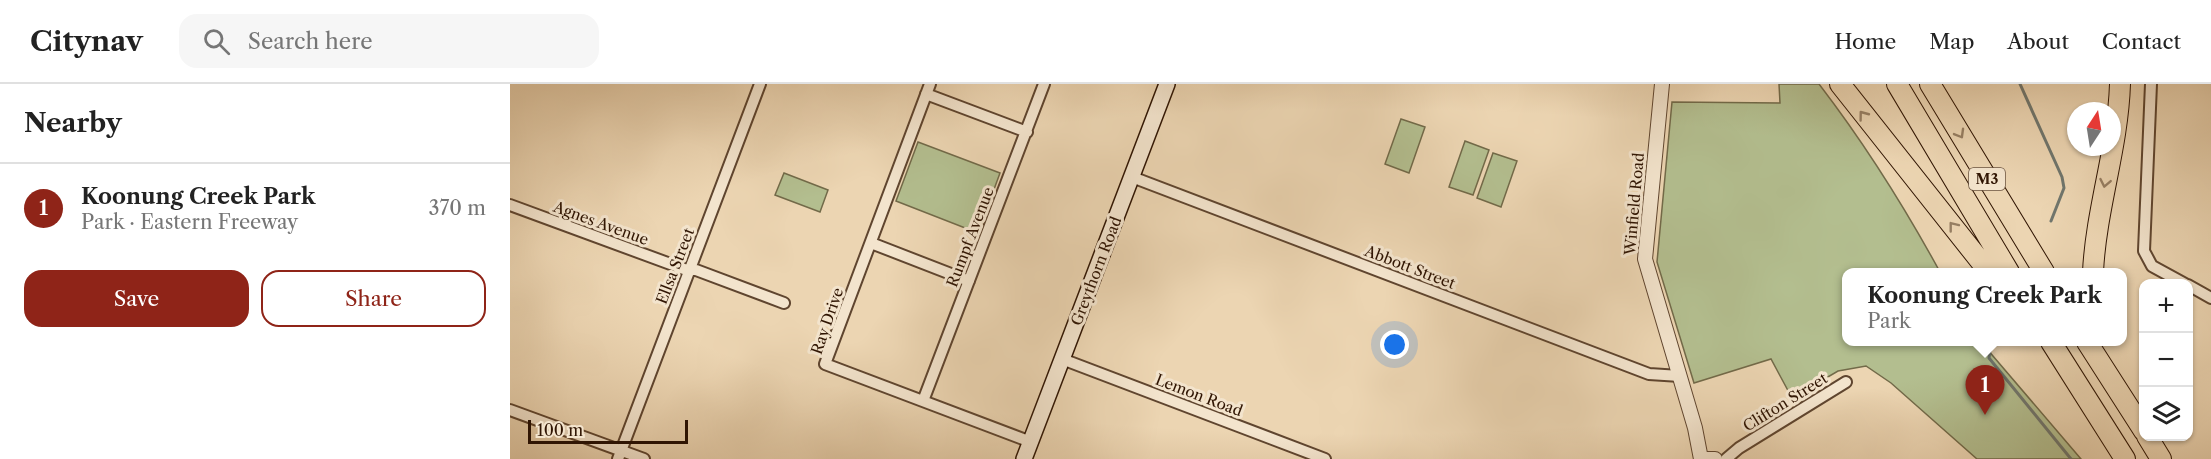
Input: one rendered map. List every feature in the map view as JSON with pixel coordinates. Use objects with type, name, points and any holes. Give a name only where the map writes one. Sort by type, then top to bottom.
[{"type":"highway","points":[[1840,84],[1985,268]]},
{"type":"highway","name":"M3","points":[[1897,84],[2006,268]]},
{"type":"highway","name":"M3","points":[[1930,84],[2041,268]]},
{"type":"highway","points":[[2094,268],[2099,215],[2119,108],[2120,84]]},
{"type":"highway","points":[[2044,346],[2125,459]]},
{"type":"highway","points":[[2053,346],[2095,415]]},
{"type":"highway","points":[[2090,346],[2139,423]]},
{"type":"highway","points":[[2102,346],[2120,394]]},
{"type":"highway","points":[[2150,441],[2161,459]]},
{"type":"main road","name":"Greythorn Road","points":[[1024,459],[1167,84]]},
{"type":"street","name":"Ellsa Street","points":[[620,455],[760,84]]},
{"type":"street","name":"Rumpf Avenue","points":[[922,401],[1044,84]]},
{"type":"street","name":"Winfield Road","points":[[1662,84],[1645,259],[1695,428],[1712,458]]},
{"type":"street","points":[[2151,84],[2144,251],[2152,266],[2177,279]]},
{"type":"street","points":[[928,89],[1027,132]]},
{"type":"street","name":"Ray Drive","points":[[928,89],[825,364],[1031,442]]},
{"type":"street","name":"Abbott Street","points":[[1132,177],[1649,374],[1680,376]]},
{"type":"street","name":"Agnes Avenue","points":[[510,205],[784,303]]},
{"type":"street","points":[[871,243],[969,281]]},
{"type":"street","points":[[2193,288],[2211,298]]},
{"type":"street","name":"Lemon Road","points":[[1062,359],[1325,459]]},
{"type":"street","name":"Clifton Street","points":[[1712,458],[1739,448],[1846,382]]},
{"type":"street","points":[[510,410],[620,455],[644,459]]},
{"type":"green space","points":[[1779,84],[1819,84],[1883,176],[1938,268],[1842,268],[1842,346],[1984,346],[2081,459],[1977,459],[1891,383],[1866,366],[1838,371],[1792,398],[1771,359],[1694,383],[1657,262],[1672,102],[1780,103]]},
{"type":"green space","points":[[1401,119],[1425,127],[1409,173],[1385,164]]},
{"type":"green space","points":[[1465,141],[1489,150],[1473,195],[1449,187]]},
{"type":"green space","points":[[918,142],[1000,173],[978,233],[896,201]]},
{"type":"green space","points":[[1493,153],[1517,161],[1501,207],[1477,198]]},
{"type":"green space","points":[[784,173],[828,190],[820,212],[775,195]]},
{"type":"waterway","points":[[2020,84],[2062,177],[2064,188],[2051,221]]},
{"type":"waterway","points":[[1990,346],[1989,358],[2071,459]]},
{"type":"place","name":"Koonung Creek Park","points":[[1985,415]]}]
